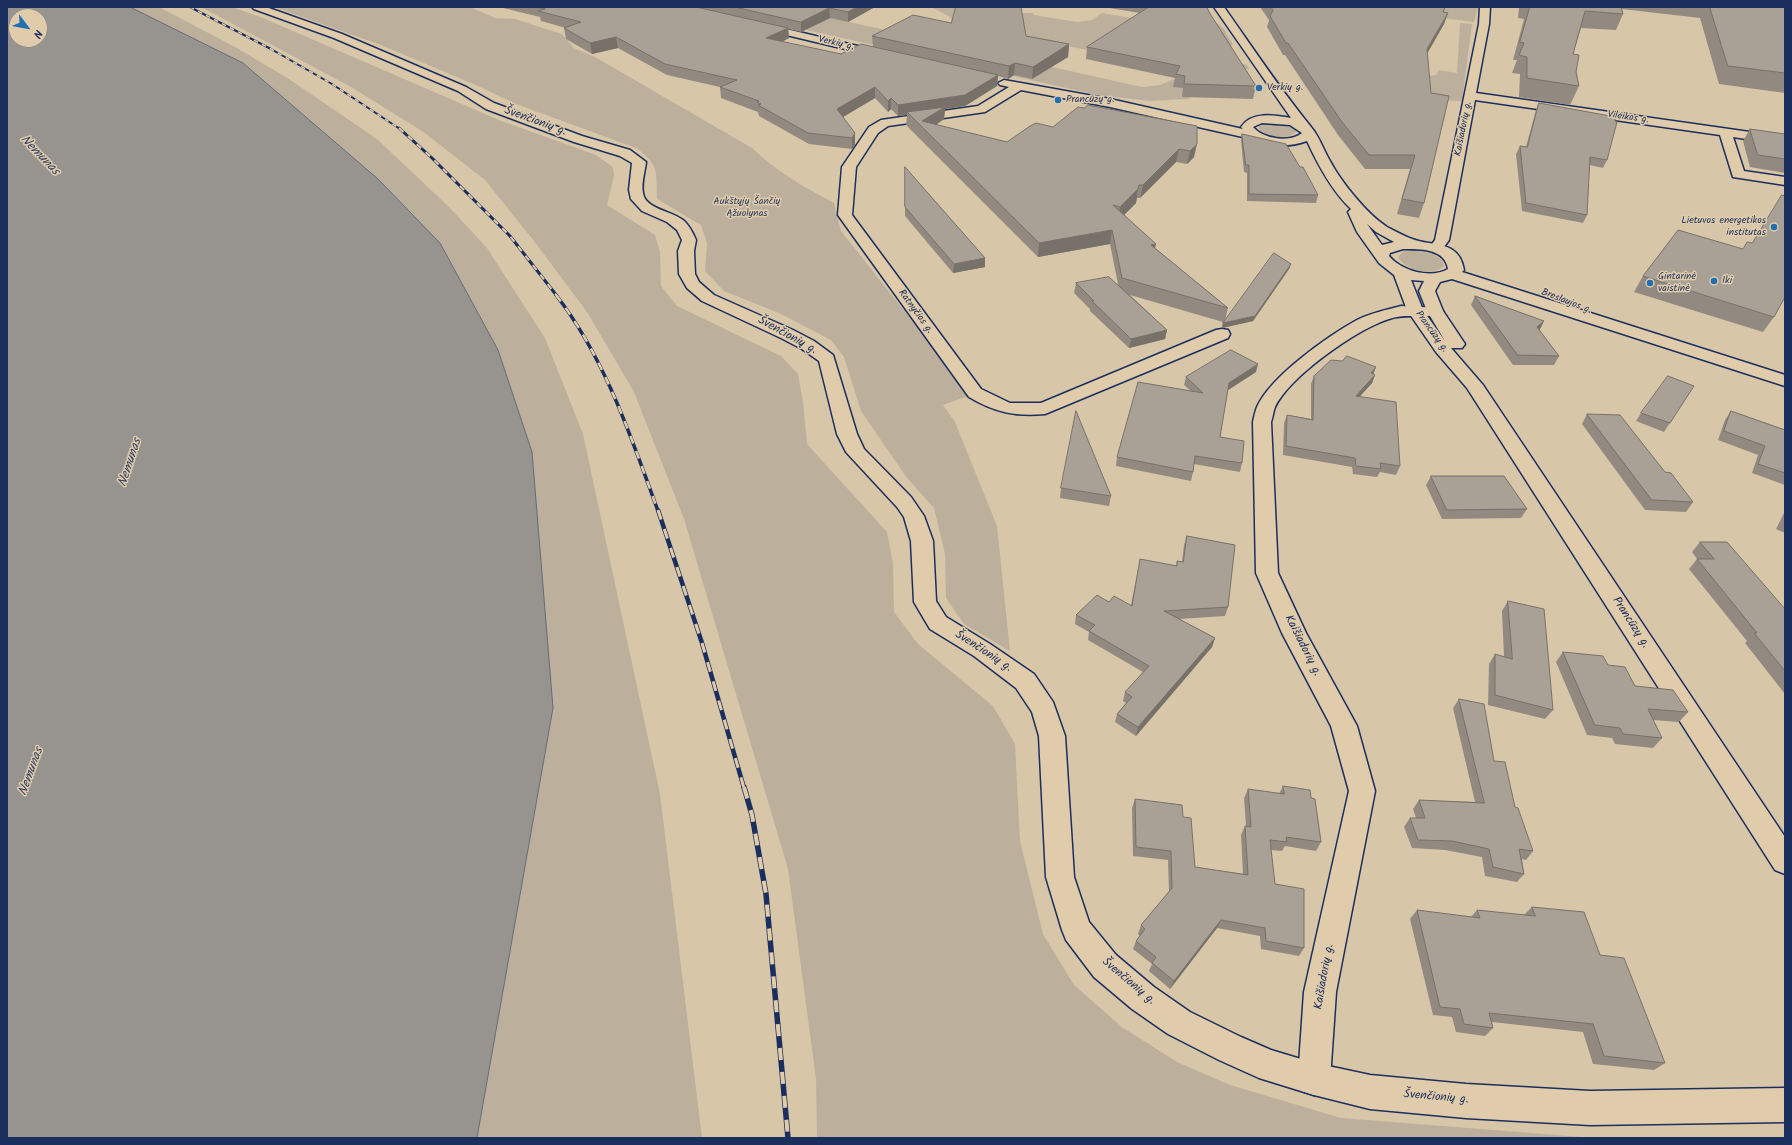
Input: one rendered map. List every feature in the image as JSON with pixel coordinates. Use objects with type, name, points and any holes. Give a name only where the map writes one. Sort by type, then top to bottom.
[{"type":"street","name":"Švenčionių g.","points":[[257,7],[338,36],[462,89],[490,106],[578,138],[625,153],[639,162],[640,172],[636,193],[639,200],[644,205],[676,221],[684,229],[689,240],[686,251],[686,266],[693,285],[708,298],[761,320],[808,345],[827,359],[847,434],[856,452],[904,502],[914,516],[922,541],[925,602],[938,623],[982,650],[1025,681],[1044,709],[1052,736],[1060,877],[1077,930],[1105,966],[1143,998],[1180,1023],[1230,1049],[1271,1066],[1314,1079],[1370,1092],[1466,1101],[1590,1108],[1785,1105]]},
{"type":"street","points":[[1219,7],[1307,131],[1324,163],[1350,200],[1381,229],[1408,243],[1436,248],[1453,267],[1434,278],[1410,275],[1400,271],[1384,260],[1382,255],[1362,230],[1350,200]]},
{"type":"street","name":"Kaišiadorių g.","points":[[1436,248],[1442,240],[1470,96],[1485,7]]},
{"type":"street","name":"Verkių g.","points":[[752,24],[894,58]]},
{"type":"street","points":[[996,81],[1210,125],[1269,140],[1285,142],[1305,149],[1324,163]]},
{"type":"street","name":"Ratnyčios g.","points":[[1019,86],[981,109],[885,123],[878,126],[873,130],[850,167],[845,215],[975,393],[997,406],[1022,411],[1045,408],[1222,334]]},
{"type":"street","name":"Vileikos g.","points":[[1470,96],[1785,141]]},
{"type":"street","points":[[1270,118],[1279,110],[1283,99]]},
{"type":"street","points":[[1210,125],[1248,124],[1256,120],[1270,118],[1287,120],[1307,131]]},
{"type":"street","points":[[1248,124],[1248,130],[1256,136]]},
{"type":"street","points":[[1285,142],[1298,140],[1307,131]]},
{"type":"street","points":[[1726,132],[1738,174],[1785,181]]},
{"type":"street","points":[[1382,255],[1384,250],[1389,246],[1408,243]]},
{"type":"street","name":"Breslaujos g.","points":[[1453,267],[1785,381]]},
{"type":"street","name":"Prancūzų g.","points":[[1400,271],[1425,311],[1460,350],[1474,385],[1785,861]]},
{"type":"street","name":"Prancūzų g.","points":[[1425,311],[1426,291],[1434,278]]},
{"type":"street","name":"Kaišiadorių g.","points":[[1314,1079],[1320,992],[1362,791],[1344,726],[1294,633],[1267,573],[1262,462],[1262,422],[1266,407],[1286,380],[1330,344],[1364,323],[1384,315],[1425,311]]},
{"type":"green space","points":[[130,7],[159,7],[237,48],[289,79],[377,139],[449,207],[487,248],[545,338],[583,434],[660,794],[702,1138],[477,1138],[553,708],[498,350],[440,243],[377,179],[243,63]]},
{"type":"green space","points":[[201,7],[232,7],[263,18],[499,120],[596,155],[613,167],[614,176],[607,205],[655,235],[660,252],[661,286],[677,306],[781,356],[798,374],[803,402],[807,444],[887,532],[893,563],[894,612],[918,644],[993,706],[1015,744],[1020,841],[1043,934],[1074,985],[1122,1027],[1177,1062],[1230,1085],[1341,1118],[1595,1138],[817,1138],[816,1079],[788,869],[684,519],[634,392],[587,312],[534,241],[485,180],[422,131],[351,87]]},
{"type":"green space","name":"Aukštųjų Šančių Ąžuolynas","points":[[274,7],[470,7],[495,18],[515,19],[562,34],[574,48],[595,57],[752,148],[781,172],[834,203],[841,231],[971,395],[943,405],[955,422],[997,526],[1010,651],[964,624],[946,598],[945,554],[934,508],[907,478],[861,411],[844,357],[831,340],[779,313],[724,291],[705,271],[707,243],[701,225],[657,199],[655,170],[653,164],[644,154],[636,148],[516,104],[478,86],[381,45]]},
{"type":"green space","points":[[931,7],[960,7],[960,12],[1033,13],[1034,15],[1077,22],[1092,20],[1102,13],[1149,21],[1217,23],[1224,29],[1233,45],[1196,51],[1247,65],[1249,69],[1235,69],[1206,78],[1188,99],[1149,101],[1098,95],[806,30],[827,17],[1142,87],[1160,85],[1179,77],[1092,51],[953,24],[950,17]]},
{"type":"green space","points":[[1427,7],[1478,7],[1474,22],[1442,18]]},
{"type":"green space","points":[[1460,23],[1472,24],[1462,101],[1414,100],[1429,76],[1436,75],[1439,70],[1457,73]]},
{"type":"green space","points":[[1268,123],[1282,124],[1293,128],[1296,131],[1295,133],[1286,137],[1271,136],[1259,129],[1259,126]]},
{"type":"green space","points":[[1414,250],[1434,254],[1442,260],[1444,266],[1433,271],[1420,271],[1408,266],[1399,259],[1399,256],[1403,251]]},
{"type":"water","name":"Nemunas","points":[[7,7],[130,7],[243,63],[378,179],[440,243],[498,350],[532,452],[553,708],[477,1138],[7,1138]]},
{"type":"building","points":[[536,7],[696,7],[788,28],[766,38],[841,54],[861,44],[998,75],[965,95],[898,105],[891,98],[888,101],[875,87],[837,109],[855,133],[852,138],[808,133],[758,105],[761,104],[757,102],[759,101],[720,87],[737,80],[665,64],[616,37],[590,43],[564,28],[581,22],[538,11],[545,9]]},
{"type":"building","points":[[735,7],[857,7],[848,12],[829,8],[801,22]]},
{"type":"building","points":[[956,7],[1021,7],[1026,36],[1069,44],[1033,67],[1015,63],[1009,66],[872,36],[913,15],[951,23]]},
{"type":"building","points":[[1149,7],[1207,7],[1256,86],[1184,84],[1185,76],[1176,74],[1180,66],[1087,47]]},
{"type":"building","points":[[1271,7],[1445,7],[1443,12],[1448,13],[1427,49],[1431,93],[1449,96],[1424,203],[1402,199],[1415,155],[1369,155],[1342,122],[1288,43],[1286,43],[1270,16],[1273,10]]},
{"type":"building","points":[[1530,7],[1621,7],[1623,14],[1585,11],[1573,54],[1579,55],[1576,72],[1579,86],[1527,78],[1527,57],[1519,55],[1524,43],[1520,42]]},
{"type":"building","points":[[1710,7],[1785,7],[1785,73],[1728,66]]},
{"type":"building","points":[[1539,103],[1616,117],[1615,121],[1617,122],[1607,160],[1590,157],[1587,215],[1526,203],[1520,146],[1527,147]]},
{"type":"building","points":[[1088,105],[1197,126],[1197,144],[1190,151],[1179,149],[1143,185],[1139,185],[1138,189],[1120,207],[1113,205],[1156,244],[1151,245],[1228,308],[1122,278],[1112,230],[1039,243],[907,112],[945,107],[922,121],[1007,142],[1036,123],[1053,127],[1078,107],[1084,108]]},
{"type":"building","points":[[1750,129],[1785,134],[1785,159],[1758,155]]},
{"type":"building","points":[[1242,134],[1286,144],[1300,167],[1303,167],[1318,195],[1249,194],[1249,165],[1246,165]]},
{"type":"building","points":[[905,167],[985,258],[954,264],[905,207]]},
{"type":"building","name":"Iki","points":[[1782,195],[1785,196],[1785,297],[1774,317],[1643,276],[1678,230],[1743,249],[1747,242],[1752,243]]},
{"type":"building","points":[[1274,253],[1291,264],[1255,316],[1223,323]]},
{"type":"building","points":[[1109,277],[1167,330],[1131,339],[1076,283]]},
{"type":"building","points":[[1475,296],[1544,321],[1537,327],[1559,356],[1518,355]]},
{"type":"building","points":[[1231,350],[1258,364],[1229,383],[1220,437],[1244,441],[1242,463],[1195,456],[1193,472],[1117,457],[1138,382],[1203,393],[1186,377]]},
{"type":"building","points":[[1347,356],[1376,367],[1371,373],[1375,375],[1356,396],[1396,402],[1400,466],[1380,463],[1381,469],[1356,466],[1355,458],[1286,446],[1287,415],[1313,420],[1314,376],[1331,360],[1342,361]]},
{"type":"building","points":[[1668,376],[1694,386],[1670,423],[1641,413]]},
{"type":"building","points":[[1076,411],[1111,496],[1061,488]]},
{"type":"building","points":[[1731,411],[1785,430],[1785,473],[1758,464],[1765,446],[1724,431]]},
{"type":"building","points":[[1587,414],[1620,415],[1665,472],[1671,473],[1693,502],[1652,500]]},
{"type":"building","points":[[1431,476],[1504,476],[1527,509],[1447,510]]},
{"type":"building","points":[[1187,536],[1235,545],[1228,607],[1164,611],[1215,638],[1138,727],[1117,714],[1132,697],[1125,692],[1149,666],[1089,631],[1095,625],[1076,615],[1097,595],[1109,602],[1114,596],[1132,606],[1140,559],[1177,566],[1177,561],[1183,562]]},
{"type":"building","points":[[1700,542],[1727,542],[1785,609],[1785,671],[1754,633],[1757,633],[1697,559],[1714,559]]},
{"type":"building","points":[[1508,601],[1544,609],[1553,710],[1495,695],[1495,654],[1512,659]]},
{"type":"building","points":[[1563,652],[1603,656],[1608,665],[1625,667],[1635,686],[1673,690],[1688,712],[1648,709],[1662,738],[1623,734],[1620,728],[1595,725]]},
{"type":"building","points":[[1459,699],[1484,704],[1494,761],[1505,762],[1515,807],[1518,808],[1533,851],[1519,849],[1524,874],[1493,867],[1489,849],[1452,841],[1418,840],[1410,818],[1425,818],[1419,800],[1484,803]]},
{"type":"building","points":[[1283,786],[1310,790],[1311,798],[1315,799],[1321,842],[1286,837],[1287,842],[1270,840],[1275,884],[1304,889],[1304,948],[1266,941],[1265,928],[1221,920],[1174,981],[1152,963],[1156,957],[1136,941],[1145,929],[1141,925],[1172,888],[1171,851],[1136,847],[1135,799],[1182,805],[1183,817],[1191,818],[1195,867],[1248,875],[1245,826],[1251,827],[1248,789],[1284,794]]},
{"type":"building","points":[[1532,907],[1584,912],[1600,955],[1624,958],[1665,1063],[1604,1056],[1593,1024],[1489,1013],[1493,1028],[1464,1024],[1460,1009],[1440,1007],[1417,910],[1480,918],[1477,910],[1535,916]]},
{"type":"railway","points":[[190,7],[271,49],[332,84],[400,129]]},
{"type":"railway","points":[[399,128],[432,158],[510,236],[557,296]]},
{"type":"railway","points":[[556,295],[589,345],[603,372],[627,427],[658,511]]},
{"type":"railway","points":[[658,510],[702,643],[744,788]]},
{"type":"railway","points":[[744,787],[752,815],[766,894],[788,1138]]},
{"type":"place","name":"Verkių g.","points":[[1259,88]]},
{"type":"place","name":"Prancūzų g.","points":[[1058,100]]},
{"type":"place","name":"Lietuvos energetikos institutas","points":[[1774,227]]},
{"type":"place","name":"Iki","points":[[1714,281]]},
{"type":"place","name":"Gintarinė vaistinė","points":[[1650,283]]}]
